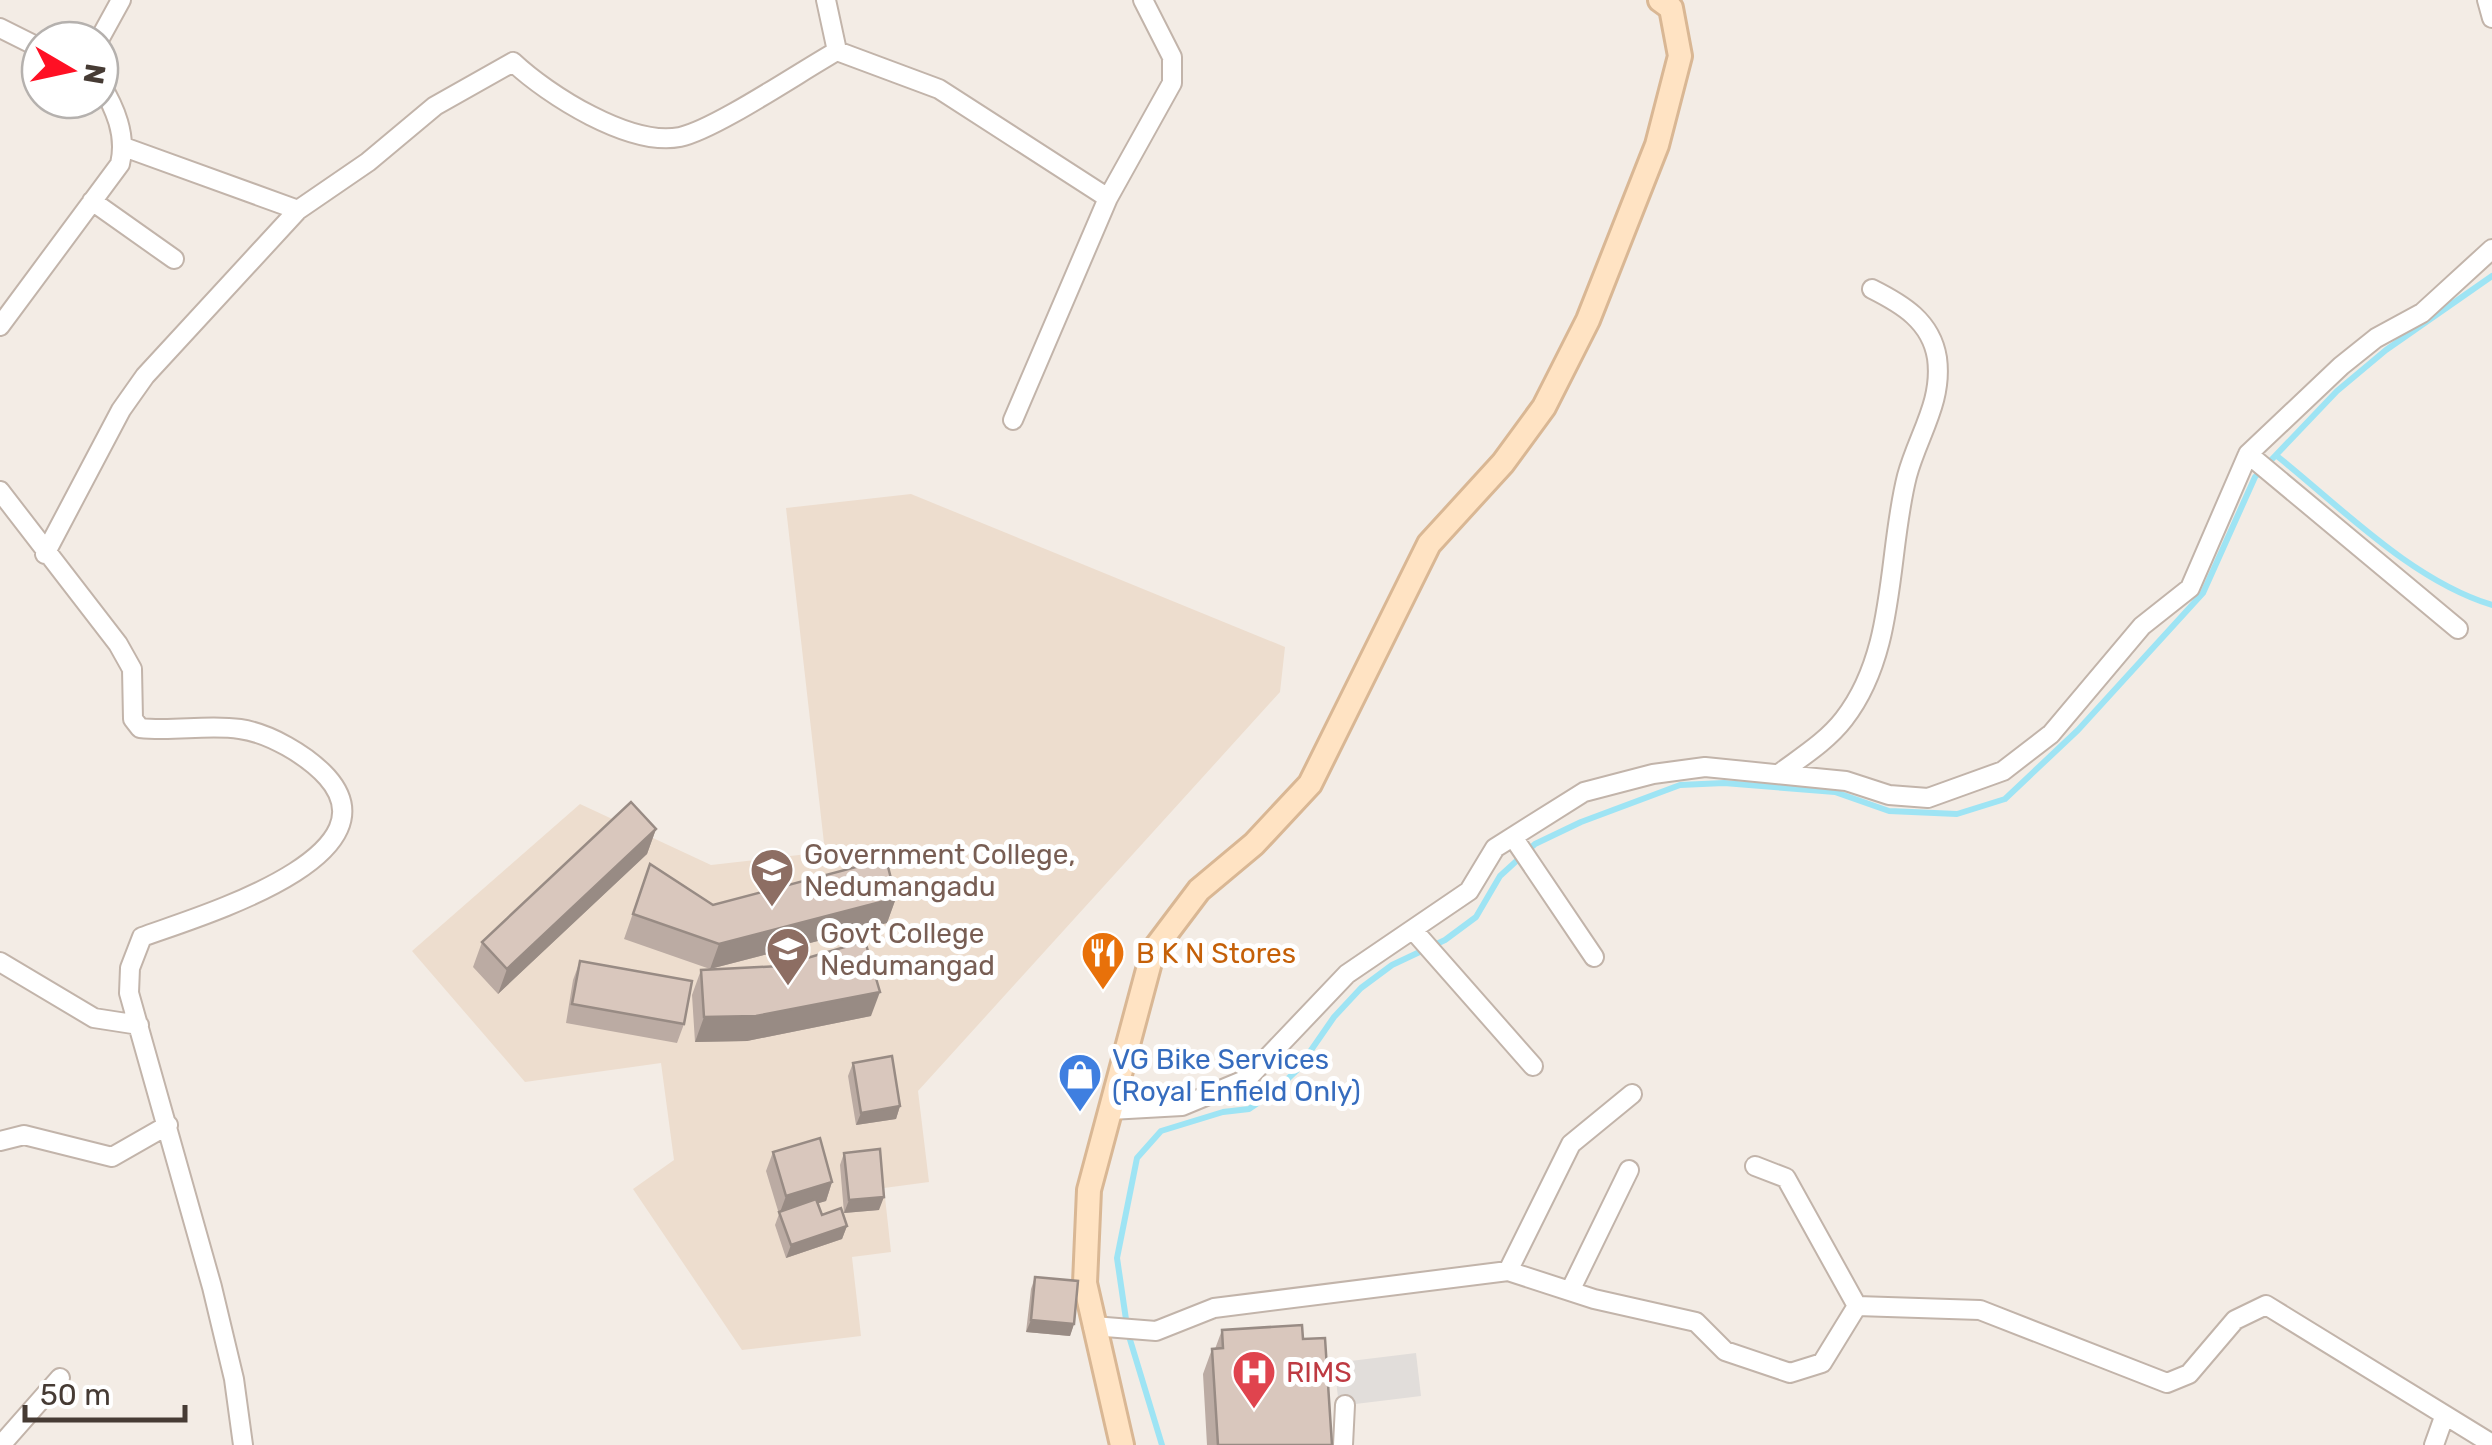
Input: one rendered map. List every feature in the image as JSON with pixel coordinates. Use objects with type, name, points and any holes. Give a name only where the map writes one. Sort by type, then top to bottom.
[{"type":"main road","points":[[1122,1445],[1085,1283],[1089,1190],[1153,951],[1199,890],[1254,844],[1310,784],[1428,544],[1503,463],[1544,406],[1588,320],[1657,145],[1680,56],[1671,8],[1660,0]]},
{"type":"street","points":[[826,0],[837,51]]},
{"type":"street","points":[[1013,420],[1108,198],[1172,83],[1172,57],[1142,0]]},
{"type":"street","points":[[2487,0],[2492,18]]},
{"type":"street","points":[[45,554],[121,410],[145,376],[298,210],[368,162],[435,106],[513,62],[531,79],[592,116],[634,133],[666,138],[700,128],[837,51],[939,89],[1108,198]]},
{"type":"street","points":[[0,326],[120,164],[124,147],[117,120]]},
{"type":"street","points":[[124,147],[298,210]]},
{"type":"street","points":[[92,201],[174,259]]},
{"type":"street","points":[[1110,1110],[1182,1106],[1248,1078],[1347,974],[1469,891],[1494,848],[1584,792],[1653,774],[1705,767],[1846,780],[1889,795],[1928,798],[2004,772],[2051,734],[2142,626],[2190,588],[2248,454],[2341,366],[2376,338],[2422,313],[2492,249]]},
{"type":"street","points":[[1780,773],[1820,744],[1846,717],[1870,670],[1886,612],[1897,518],[1909,470],[1937,396],[1938,360],[1919,318],[1906,306],[1872,290]]},
{"type":"street","points":[[2248,454],[2458,629]]},
{"type":"street","points":[[0,491],[118,644],[132,669],[133,719],[140,728],[242,728],[308,759],[337,792],[340,818],[318,860],[293,877],[142,938],[130,968],[130,993],[234,1379],[243,1445]]},
{"type":"street","points":[[1513,836],[1594,957]]},
{"type":"street","points":[[1414,930],[1533,1066]]},
{"type":"street","points":[[0,962],[94,1018],[139,1025]]},
{"type":"street","points":[[1508,1271],[1571,1144],[1632,1094]]},
{"type":"street","points":[[0,1141],[24,1135],[112,1157],[168,1125]]},
{"type":"street","points":[[1755,1166],[1786,1178],[1857,1306]]},
{"type":"street","points":[[1570,1291],[1630,1170]]},
{"type":"street","points":[[1093,1326],[1156,1331],[1214,1308],[1508,1271],[1570,1291],[1696,1322],[1725,1351],[1790,1373],[1822,1363],[1857,1306]]},
{"type":"street","points":[[1857,1306],[1980,1310],[2167,1383],[2189,1374],[2235,1320],[2266,1306],[2492,1444]]},
{"type":"street","points":[[1,1445],[60,1378]]},
{"type":"street","points":[[1343,1445],[1345,1405]]},
{"type":"street","points":[[2434,1445],[2444,1417]]},
{"type":"shaded area","name":"Government College, Nedumangadu","points":[[911,494],[1285,647],[1280,692],[918,1091],[929,1182],[884,1188],[891,1252],[852,1257],[861,1336],[742,1350],[633,1189],[674,1160],[661,1063],[525,1082],[412,951],[580,804],[711,865],[825,852],[786,508]]},
{"type":"shaded area","points":[[1416,1353],[1421,1396],[1339,1406],[1334,1363]]},
{"type":"building","points":[[631,802],[656,829],[507,969],[482,942]]},
{"type":"building","points":[[886,859],[896,898],[719,944],[633,914],[650,864],[713,905]]},
{"type":"building","points":[[865,941],[880,992],[756,1016],[704,1017],[701,970],[780,966]]},
{"type":"building","points":[[580,961],[692,981],[684,1024],[572,1004]]},
{"type":"building","points":[[892,1056],[900,1106],[861,1113],[853,1063]]},
{"type":"building","points":[[820,1138],[832,1182],[786,1196],[773,1152]]},
{"type":"building","points":[[880,1149],[884,1197],[849,1200],[844,1153]]},
{"type":"building","points":[[816,1199],[822,1215],[841,1208],[847,1226],[791,1245],[779,1212]]},
{"type":"building","points":[[1035,1277],[1078,1281],[1074,1324],[1031,1320]]},
{"type":"building","points":[[1302,1325],[1303,1339],[1325,1338],[1332,1445],[1218,1445],[1212,1349],[1223,1348],[1222,1330]]},
{"type":"waterway","points":[[1162,1445],[1128,1333],[1117,1258],[1137,1158],[1161,1131],[1223,1112],[1249,1109],[1274,1092],[1298,1069],[1334,1017],[1361,988],[1392,965],[1445,940],[1476,917],[1500,876],[1535,844],[1581,822],[1680,785],[1724,783],[1835,792],[1889,811],[1957,814],[2005,799],[2078,730],[2203,593],[2255,477],[2337,391],[2386,350],[2492,276]]},
{"type":"waterway","points":[[2277,456],[2406,561],[2462,594],[2492,605]]},
{"type":"place","name":"Government College, Nedumangadu","points":[[772,908]]},
{"type":"place","name":"Govt College Nedumangad","points":[[788,987]]},
{"type":"place","name":"B K N Stores","points":[[1103,991]]},
{"type":"place","name":"VG Bike Services (Royal Enfield Only)","points":[[1080,1113]]},
{"type":"place","name":"RIMS","points":[[1254,1410]]}]
